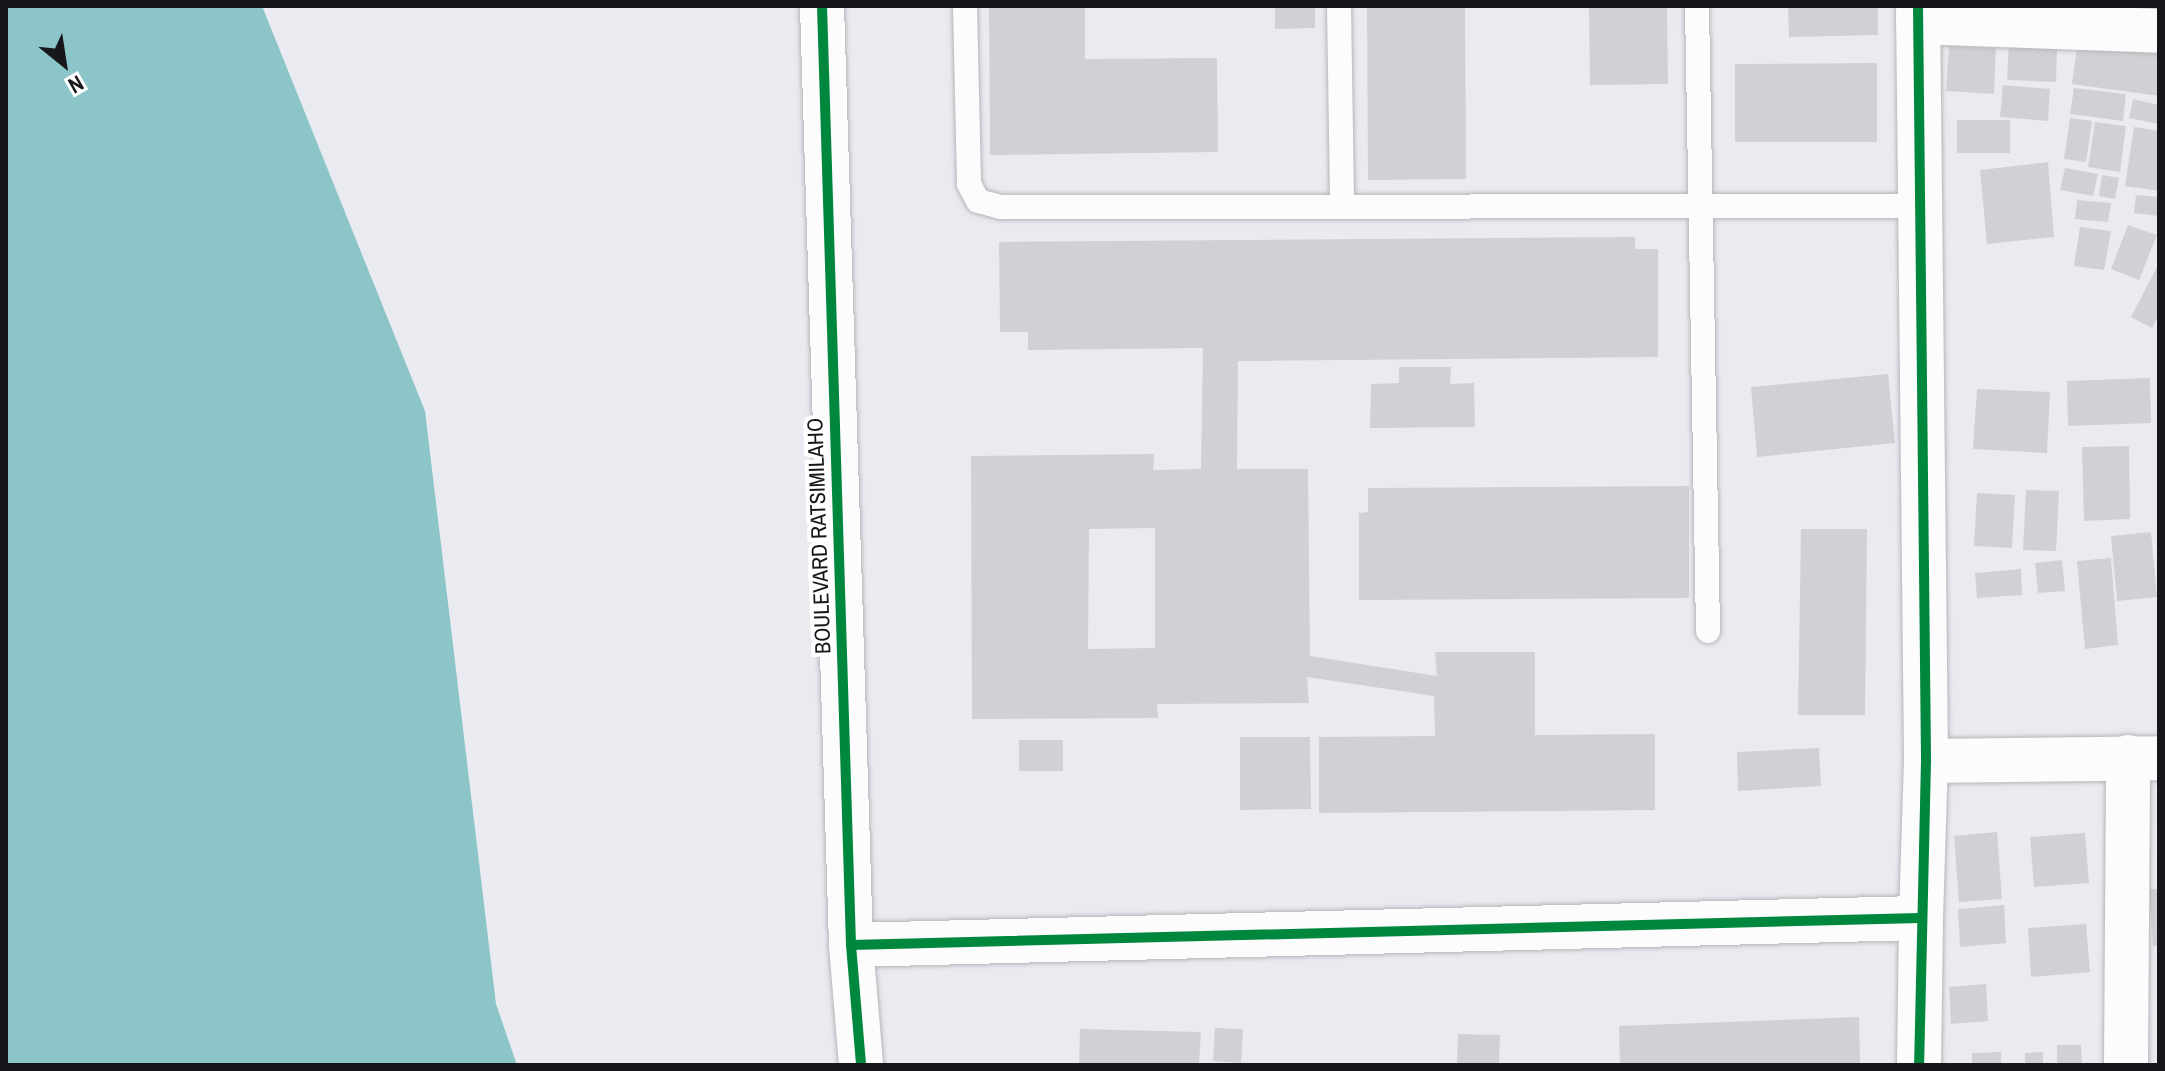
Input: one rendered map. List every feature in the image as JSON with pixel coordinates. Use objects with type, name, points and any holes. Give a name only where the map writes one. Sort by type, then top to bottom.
[{"type":"street","name":"BOULEVARD RATSIMILAHO","points":[[822,6],[851,945],[861,1065]]},
{"type":"street","points":[[1919,1065],[1926,761],[1918,500],[1923,206],[1918,14],[2159,31]]},
{"type":"street","points":[[1926,761],[2143,758],[2126,1065]]},
{"type":"street","points":[[851,945],[1921,918]]},
{"type":"lane","points":[[965,6],[969,184],[978,201],[1923,206]]},
{"type":"lane","points":[[1339,6],[1342,203]]},
{"type":"lane","points":[[1697,6],[1703,203],[1708,631]]},
{"type":"water","points":[[6,6],[262,6],[425,411],[496,1004],[517,1065],[6,1065]]},
{"type":"building","points":[[989,6],[1085,6],[1085,59],[1217,58],[1218,152],[990,155]]},
{"type":"building","points":[[1275,6],[1315,6],[1315,28],[1275,29]]},
{"type":"building","points":[[1367,6],[1465,6],[1466,179],[1368,180]]},
{"type":"building","points":[[1589,6],[1667,6],[1668,84],[1590,85]]},
{"type":"building","points":[[1788,6],[1878,6],[1878,35],[1789,37]]},
{"type":"building","points":[[2079,33],[2159,44],[2159,96],[2072,84]]},
{"type":"building","points":[[2009,44],[2057,46],[2056,82],[2007,80]]},
{"type":"building","points":[[1949,46],[1996,48],[1994,94],[1946,91]]},
{"type":"building","points":[[1877,63],[1877,142],[1735,142],[1735,64]]},
{"type":"building","points":[[2003,85],[2050,89],[2048,121],[2000,117]]},
{"type":"building","points":[[2074,88],[2126,94],[2123,121],[2070,114]]},
{"type":"building","points":[[2133,99],[2159,105],[2159,124],[2129,118]]},
{"type":"building","points":[[2070,118],[2092,121],[2086,162],[2064,159]]},
{"type":"building","points":[[1957,120],[2010,120],[2010,153],[1957,153]]},
{"type":"building","points":[[2095,122],[2126,126],[2120,172],[2088,167]]},
{"type":"building","points":[[2134,127],[2159,131],[2159,191],[2125,186]]},
{"type":"building","points":[[2048,162],[2054,237],[1987,244],[1980,170]]},
{"type":"building","points":[[2065,168],[2098,174],[2093,196],[2060,190]]},
{"type":"building","points":[[2102,175],[2119,178],[2115,199],[2099,196]]},
{"type":"building","points":[[2136,195],[2159,197],[2159,216],[2134,213]]},
{"type":"building","points":[[2077,200],[2111,203],[2108,222],[2075,219]]},
{"type":"building","points":[[2128,225],[2157,235],[2139,280],[2111,269]]},
{"type":"building","points":[[2080,227],[2111,231],[2104,270],[2074,266]]},
{"type":"building","points":[[1635,237],[1635,249],[1658,249],[1658,357],[1238,361],[1237,469],[1308,469],[1310,656],[1437,676],[1435,652],[1535,652],[1535,735],[1655,734],[1655,810],[1319,813],[1319,737],[1435,736],[1434,696],[1307,677],[1309,703],[1157,704],[1158,718],[972,719],[971,456],[1154,454],[1153,470],[1201,469],[1203,348],[1028,350],[1028,332],[1000,332],[999,242]],"holes":[[[1155,528],[1155,648],[1088,649],[1089,529]]]},
{"type":"building","points":[[2159,263],[2159,314],[2152,328],[2131,317]]},
{"type":"building","points":[[1399,367],[1451,367],[1450,384],[1474,383],[1475,427],[1370,428],[1371,384],[1399,383]]},
{"type":"building","points":[[1888,374],[1895,443],[1757,457],[1751,387]]},
{"type":"building","points":[[2150,378],[2151,423],[2068,426],[2067,381]]},
{"type":"building","points":[[1977,389],[2050,392],[2047,453],[1973,449]]},
{"type":"building","points":[[2129,446],[2130,519],[2084,521],[2082,447]]},
{"type":"building","points":[[1689,486],[1689,598],[1359,600],[1359,513],[1368,512],[1368,488]]},
{"type":"building","points":[[2026,490],[2059,491],[2056,551],[2023,550]]},
{"type":"building","points":[[1977,493],[2015,495],[2012,548],[1974,546]]},
{"type":"building","points":[[1801,529],[1867,529],[1865,715],[1798,715]]},
{"type":"building","points":[[2151,532],[2157,597],[2117,601],[2111,536]]},
{"type":"building","points":[[2111,558],[2118,645],[2085,649],[2077,561]]},
{"type":"building","points":[[2062,560],[2065,591],[2038,593],[2035,563]]},
{"type":"building","points":[[2021,569],[2022,595],[1977,598],[1975,573]]},
{"type":"building","points":[[1240,737],[1310,737],[1311,809],[1240,810]]},
{"type":"building","points":[[1019,740],[1063,740],[1063,771],[1019,771]]},
{"type":"building","points":[[1819,748],[1821,786],[1738,791],[1737,752]]},
{"type":"building","points":[[1997,832],[2002,899],[1959,902],[1954,836]]},
{"type":"building","points":[[2085,833],[2089,883],[2034,887],[2030,837]]},
{"type":"building","points":[[2149,889],[2159,889],[2159,946],[2153,946]]},
{"type":"building","points":[[2004,905],[2006,943],[1960,947],[1958,909]]},
{"type":"building","points":[[2086,924],[2090,972],[2031,977],[2028,928]]},
{"type":"building","points":[[1986,984],[1988,1021],[1951,1024],[1949,987]]},
{"type":"building","points":[[1859,1017],[1860,1065],[1620,1065],[1619,1026]]},
{"type":"building","points":[[1215,1028],[1243,1029],[1241,1063],[1213,1061]]},
{"type":"building","points":[[1080,1029],[1201,1032],[1199,1065],[1079,1065]]},
{"type":"building","points":[[1458,1034],[1500,1035],[1499,1065],[1457,1065]]},
{"type":"building","points":[[2057,1045],[2081,1045],[2082,1065],[2057,1065]]},
{"type":"building","points":[[2001,1052],[2001,1065],[1972,1065],[1972,1053]]},
{"type":"building","points":[[2043,1052],[2043,1065],[2025,1065],[2025,1053]]},
{"type":"cycle path","points":[[822,6],[851,945],[861,1065]]},
{"type":"cycle path","points":[[1918,6],[1926,761],[1919,1065]]},
{"type":"cycle path","points":[[851,945],[1921,918]]}]
